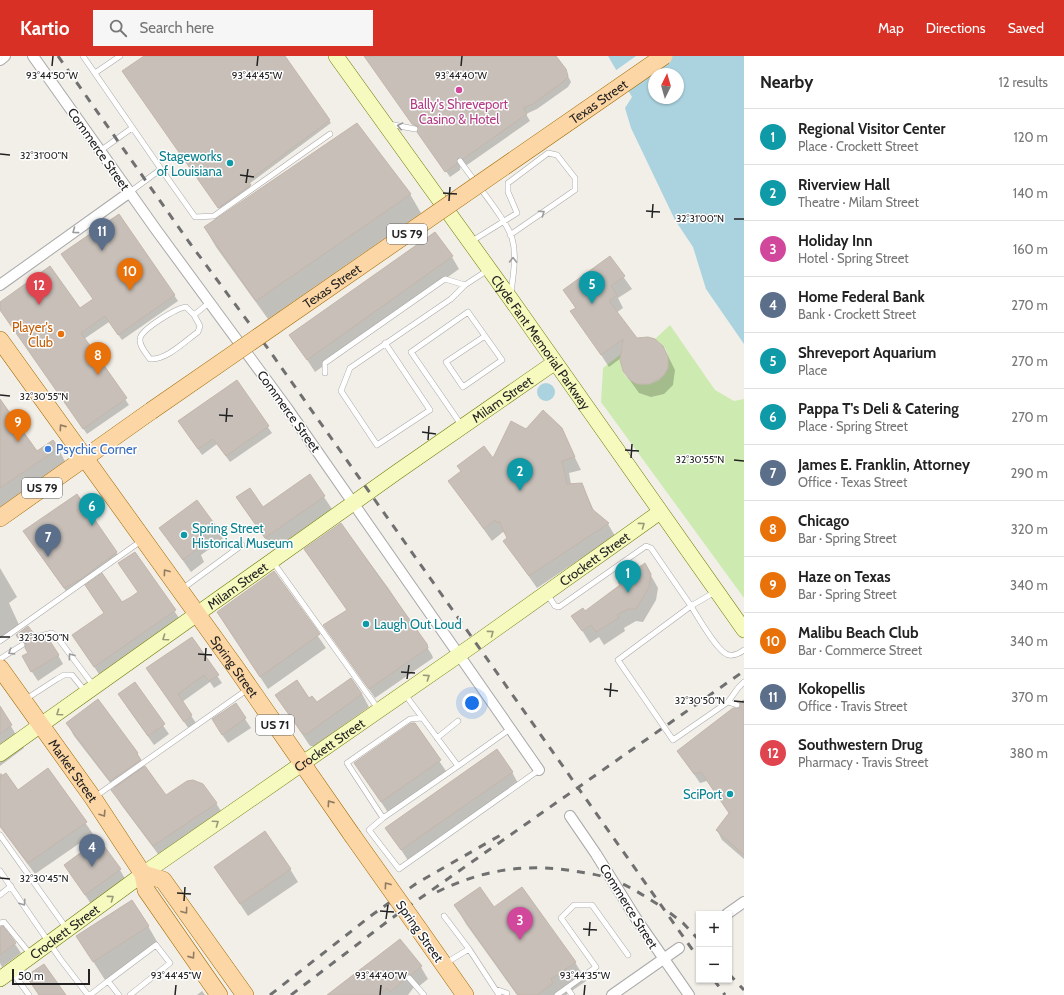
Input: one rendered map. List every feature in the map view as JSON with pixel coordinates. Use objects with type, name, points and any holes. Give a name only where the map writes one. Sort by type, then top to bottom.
[{"type":"main road","name":"Texas Street","points":[[0,518],[151,411],[664,56]]},
{"type":"main road","name":"Spring Street","points":[[0,340],[302,763],[443,964],[462,994]]},
{"type":"main road","name":"Market Street","points":[[0,668],[93,798],[145,882],[219,995]]},
{"type":"main road","points":[[145,882],[163,880],[245,995]]},
{"type":"street","points":[[0,60],[6,56]]},
{"type":"street","name":"Commerce Street","points":[[34,56],[354,504],[539,770]]},
{"type":"street","name":"Clyde Fant Memorial Parkway","points":[[338,57],[744,630]]},
{"type":"street","points":[[0,285],[130,192]]},
{"type":"street","name":"Milam Street","points":[[0,754],[554,363]]},
{"type":"street","name":"Crockett Street","points":[[6,975],[68,930],[145,882],[302,763],[459,655],[660,512]]},
{"type":"street","name":"Commerce Street","points":[[570,816],[596,854],[637,920],[689,995]]},
{"type":"street","points":[[731,911],[744,902]]},
{"type":"street","points":[[612,995],[679,948]]},
{"type":"lane","points":[[83,56],[195,217],[214,216],[330,134]]},
{"type":"lane","points":[[95,74],[120,56]]},
{"type":"lane","points":[[384,123],[416,130]]},
{"type":"lane","points":[[100,150],[132,128]]},
{"type":"lane","points":[[469,243],[517,213],[508,192],[508,183],[548,153],[557,155],[575,178],[575,190],[510,235]]},
{"type":"lane","points":[[460,161],[503,221],[510,235],[513,254],[510,298]]},
{"type":"lane","points":[[130,192],[161,169]]},
{"type":"lane","points":[[385,343],[430,410],[376,445],[340,391],[350,368],[385,343],[451,298],[465,285],[489,269]]},
{"type":"lane","points":[[325,373],[325,363],[445,279],[465,285]]},
{"type":"lane","points":[[194,315],[210,302]]},
{"type":"lane","points":[[186,307],[194,315],[200,326],[198,332],[165,355],[157,359],[150,359],[140,345],[140,338],[145,331],[179,308],[186,307]]},
{"type":"lane","points":[[463,426],[411,352],[468,312],[485,336],[502,360],[463,387],[446,362],[485,336]]},
{"type":"lane","points":[[0,641],[143,540]]},
{"type":"lane","points":[[180,591],[242,545]]},
{"type":"lane","points":[[546,593],[555,606],[559,607],[646,546],[651,548],[720,650],[730,655],[738,654],[744,650]]},
{"type":"lane","points":[[272,561],[379,710]]},
{"type":"lane","points":[[716,591],[691,606],[618,660],[673,740],[728,702],[744,682]]},
{"type":"lane","points":[[36,637],[52,633],[57,637],[91,690]]},
{"type":"lane","points":[[0,659],[22,645]]},
{"type":"lane","points":[[23,700],[64,675],[72,675],[91,690]]},
{"type":"lane","points":[[93,798],[249,688]]},
{"type":"lane","points":[[404,693],[458,766]]},
{"type":"lane","points":[[728,702],[737,705]]},
{"type":"lane","points":[[384,818],[347,763],[410,719],[422,718]]},
{"type":"lane","points":[[437,738],[458,721]]},
{"type":"lane","points":[[510,729],[369,830],[399,868],[539,770]]},
{"type":"lane","points":[[0,835],[68,930]]},
{"type":"lane","points":[[0,871],[50,943],[89,995],[156,945],[170,963],[130,995]]},
{"type":"lane","points":[[0,895],[11,886]]},
{"type":"lane","points":[[558,995],[596,967],[561,918],[574,905],[592,905],[628,955]]},
{"type":"lane","points":[[444,916],[469,949],[498,995]]},
{"type":"lane","points":[[0,923],[4,922],[9,926],[32,956]]},
{"type":"lane","points":[[443,964],[469,949]]},
{"type":"lane","points":[[6,975],[29,995]]},
{"type":"lane","points":[[409,978],[424,995]]},
{"type":"lane","points":[[108,981],[119,995]]},
{"type":"lane","points":[[567,988],[572,995]]},
{"type":"lane","points":[[494,989],[507,993]]},
{"type":"green space","points":[[670,325],[715,390],[734,401],[744,399],[744,598],[601,402],[603,368],[621,354],[621,367],[626,376],[634,382],[644,384],[653,383],[662,378],[667,370],[668,356],[664,348],[655,339]]},
{"type":"water","points":[[608,56],[744,56],[744,344],[706,289],[693,247],[675,220],[631,128],[625,108],[632,97]]},
{"type":"water","points":[[546,383],[552,386],[555,392],[552,398],[546,401],[540,398],[537,392],[540,386]]},
{"type":"pier","points":[[636,56],[671,56],[654,68],[648,68],[648,72],[625,88],[615,71]]},
{"type":"building","name":"Stageworks of Louisiana","points":[[144,56],[285,56],[330,120],[248,181],[251,185],[218,208],[122,71]]},
{"type":"building","points":[[364,56],[556,56],[566,69],[568,76],[564,81],[533,104],[523,108],[527,114],[463,159],[458,158],[457,164],[445,172],[417,132],[418,126],[412,124]]},
{"type":"building","points":[[357,123],[411,194],[256,301],[204,227]]},
{"type":"building","points":[[119,214],[175,295],[118,335],[105,316],[81,333],[127,398],[83,429],[0,310],[0,302],[50,266],[80,308],[93,299],[61,254]]},
{"type":"building","points":[[435,232],[453,256],[307,360],[289,335]]},
{"type":"building","points":[[610,256],[625,276],[611,286],[617,295],[609,301],[637,338],[648,337],[655,339],[663,346],[668,357],[668,368],[663,376],[650,384],[637,384],[630,380],[623,371],[620,360],[623,339],[601,355],[570,311],[576,308],[563,290]]},
{"type":"building","points":[[237,380],[269,426],[226,456],[213,439],[198,449],[178,421]]},
{"type":"building","points":[[0,399],[37,451],[53,440],[59,448],[0,488]]},
{"type":"building","points":[[543,410],[562,428],[575,457],[562,461],[567,484],[582,483],[592,509],[609,523],[529,576],[503,541],[507,538],[499,521],[497,523],[495,520],[484,529],[448,481],[461,471],[457,466],[484,446],[493,458],[511,421],[526,429]]},
{"type":"building","points":[[310,474],[325,496],[265,538],[236,497],[250,488],[263,507]]},
{"type":"building","points":[[77,494],[117,552],[81,579],[64,588],[23,531]]},
{"type":"building","name":"Spring Street Historical Museum","points":[[197,500],[216,526],[194,542],[198,548],[183,560],[159,528]]},
{"type":"building","points":[[341,523],[427,644],[428,648],[369,689],[323,625],[347,610],[304,549]]},
{"type":"building","points":[[135,552],[176,610],[94,667],[72,635],[104,613],[85,585],[102,573],[122,602],[131,597],[138,592],[118,563]]},
{"type":"building","points":[[645,563],[651,574],[649,587],[636,609],[628,609],[617,615],[619,618],[596,632],[591,625],[582,631],[571,616],[583,608],[585,611],[620,585],[618,582]]},
{"type":"building","points":[[274,571],[320,634],[260,677],[217,612]]},
{"type":"building","points":[[28,626],[34,634],[32,636],[33,640],[40,643],[48,638],[59,655],[31,672],[22,656],[28,653],[25,648],[26,643],[20,641],[16,635]]},
{"type":"building","points":[[192,637],[219,675],[209,681],[204,675],[178,694],[192,715],[184,722],[146,668]]},
{"type":"building","points":[[351,678],[362,694],[307,734],[302,733],[275,695],[297,680],[309,698],[312,696],[317,702]]},
{"type":"building","points":[[135,682],[165,724],[148,736],[118,694]]},
{"type":"building","points":[[98,699],[138,753],[137,754],[141,760],[110,781],[66,723]]},
{"type":"building","name":"SciPort","points":[[744,700],[744,855],[716,830],[729,813],[701,772],[694,774],[677,751],[733,708],[739,708],[740,702]]},
{"type":"building","points":[[236,703],[246,718],[222,735],[212,719]]},
{"type":"building","points":[[0,706],[12,725],[0,734]]},
{"type":"building","points":[[411,723],[415,723],[441,760],[381,802],[354,763]]},
{"type":"building","points":[[497,749],[513,772],[401,850],[385,828]]},
{"type":"building","points":[[145,766],[166,795],[187,781],[193,780],[203,784],[217,803],[153,846],[111,790]]},
{"type":"building","points":[[48,768],[87,822],[28,863],[0,826],[0,777],[6,773],[18,790]]},
{"type":"building","points":[[265,831],[291,869],[240,904],[214,867]]},
{"type":"building","points":[[99,839],[121,869],[85,895],[64,865]]},
{"type":"building","points":[[480,887],[494,907],[522,887],[576,962],[551,979],[553,983],[537,995],[518,995],[454,905]]},
{"type":"building","points":[[132,900],[149,926],[93,962],[76,936]]},
{"type":"building","points":[[3,926],[16,943],[0,955],[0,927]]},
{"type":"building","points":[[400,939],[422,966],[411,975],[407,975],[405,979],[390,992],[387,988],[379,995],[327,995]]},
{"type":"building","points":[[44,964],[66,995],[39,995],[26,976]]},
{"type":"railway","points":[[58,56],[189,242],[269,350],[696,955]]},
{"type":"railway","points":[[291,995],[392,918],[744,671]]},
{"type":"railway","points":[[270,995],[372,915],[417,883],[506,832]]},
{"type":"railway","points":[[437,892],[470,878],[504,870],[539,868],[599,875],[619,882],[659,905]]},
{"type":"railway","points":[[670,913],[683,923],[696,937]]},
{"type":"railway","points":[[732,977],[744,990]]},
{"type":"railway","points":[[716,983],[725,995]]},
{"type":"place","name":"Bally's Shreveport Casino & Hotel","points":[[459,90]]},
{"type":"place","name":"Stageworks of Louisiana","points":[[230,163]]},
{"type":"place","name":"Kokopellis","points":[[102,251]]},
{"type":"place","name":"Malibu Beach Club","points":[[130,291]]},
{"type":"place","name":"Shreveport Aquarium","points":[[592,304]]},
{"type":"place","name":"Southwestern Drug","points":[[39,305]]},
{"type":"place","name":"Player's Club","points":[[61,334]]},
{"type":"place","name":"Chicago","points":[[98,375]]},
{"type":"place","name":"Haze on Texas","points":[[18,442]]},
{"type":"place","name":"Psychic Corner","points":[[48,449]]},
{"type":"place","name":"Riverview Hall","points":[[520,491]]},
{"type":"place","name":"Pappa T's Deli & Catering","points":[[92,526]]},
{"type":"place","name":"Spring Street Historical Museum","points":[[184,535]]},
{"type":"place","name":"James E. Franklin, Attorney","points":[[48,557]]},
{"type":"place","name":"Regional Visitor Center","points":[[628,593]]},
{"type":"place","name":"Laugh Out Loud","points":[[366,624]]},
{"type":"place","name":"SciPort","points":[[730,794]]},
{"type":"place","name":"Home Federal Bank","points":[[92,867]]},
{"type":"place","name":"Holiday Inn","points":[[520,940]]}]
